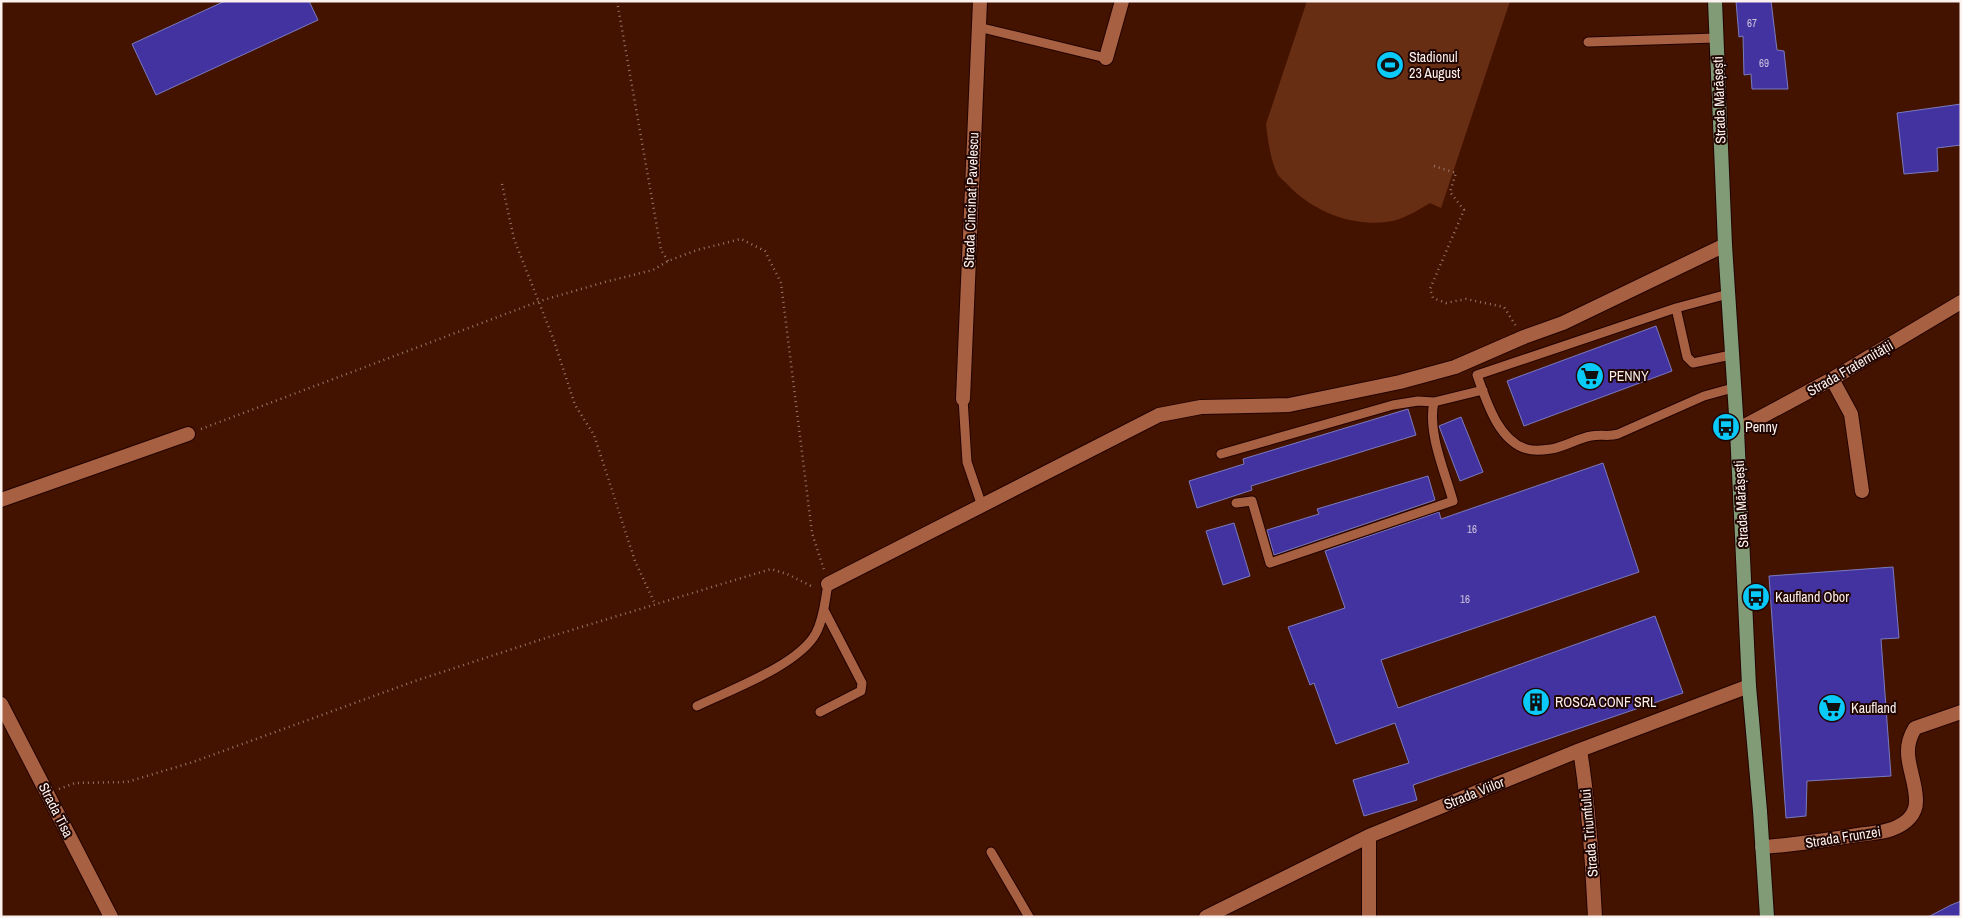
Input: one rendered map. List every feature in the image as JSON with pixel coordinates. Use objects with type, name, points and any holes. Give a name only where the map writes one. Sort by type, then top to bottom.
[{"type":"main road","name":"Strada Mărășești","points":[[1715,1],[1725,245],[1737,430],[1749,686],[1767,917]]},
{"type":"street","name":"Strada Cincinat Pavelescu","points":[[963,400],[980,1]]},
{"type":"street","points":[[1106,58],[1122,1]]},
{"type":"street","points":[[828,584],[1160,414],[1201,407],[1289,405],[1400,382],[1455,367],[1524,337],[1563,323],[1725,245]]},
{"type":"street","name":"Strada Fraternității","points":[[1737,430],[1832,379],[1961,302]]},
{"type":"street","points":[[1832,379],[1851,414],[1862,491]]},
{"type":"street","points":[[1,500],[188,434]]},
{"type":"street","name":"Strada Viilor","points":[[1206,917],[1369,836],[1580,750],[1749,686]]},
{"type":"street","name":"Strada Tisa","points":[[1,704],[111,917]]},
{"type":"street","name":"Strada Frunzei","points":[[1762,847],[1805,844],[1892,829],[1908,820],[1916,811],[1916,798],[1907,752],[1908,739],[1915,728],[1961,712]]},
{"type":"street","name":"Strada Triumfului","points":[[1580,750],[1592,849],[1594,917]]},
{"type":"street","points":[[1369,836],[1369,917]]},
{"type":"lane","points":[[978,26],[1106,58]]},
{"type":"lane","points":[[1588,42],[1716,38]]},
{"type":"lane","points":[[1477,374],[1676,308],[1728,294]]},
{"type":"lane","points":[[1676,308],[1687,357],[1694,363],[1731,355]]},
{"type":"lane","points":[[1471,361],[1482,390],[1501,429],[1515,442],[1528,449],[1552,449],[1592,436],[1610,437],[1704,396],[1733,388]]},
{"type":"lane","points":[[1221,454],[1393,404],[1418,401],[1434,402],[1482,390]]},
{"type":"lane","points":[[963,400],[966,462],[982,506]]},
{"type":"lane","points":[[1236,503],[1252,501],[1270,563],[1453,501],[1432,430],[1431,414],[1434,402]]},
{"type":"lane","points":[[696,706],[785,664],[807,646],[817,632],[824,610],[828,584]]},
{"type":"lane","points":[[820,712],[860,691],[862,683],[824,610]]},
{"type":"lane","points":[[991,852],[1029,917]]},
{"type":"path","points":[[617,1],[661,250],[668,261]]},
{"type":"path","points":[[1434,166],[1456,173],[1450,192],[1464,210],[1430,289],[1433,298],[1446,303],[1466,299],[1504,307],[1524,337]]},
{"type":"path","points":[[502,184],[514,239],[540,301],[575,405],[594,436],[635,561],[655,604]]},
{"type":"path","points":[[47,793],[75,783],[127,782],[193,762],[414,681],[552,636],[771,569],[787,574],[811,586],[828,584],[812,533],[781,284],[765,252],[741,239],[697,250],[668,261],[653,270],[540,301],[188,434]]},
{"type":"shaded area","points":[[1307,1],[1510,1],[1441,208],[1430,203],[1397,220],[1378,223],[1349,220],[1335,216],[1309,203],[1297,194],[1278,174],[1271,155],[1266,124]]},
{"type":"building","points":[[225,1],[309,1],[318,20],[156,95],[132,44]]},
{"type":"building","points":[[1736,1],[1771,1],[1777,50],[1784,51],[1788,89],[1752,89],[1751,74],[1744,75],[1743,36],[1739,37]]},
{"type":"building","points":[[1961,104],[1961,145],[1937,148],[1938,171],[1904,174],[1897,113]]},
{"type":"building","name":"PENNY","points":[[1656,326],[1672,371],[1524,426],[1507,381]]},
{"type":"building","points":[[1408,409],[1416,435],[1251,486],[1252,490],[1197,508],[1189,481],[1244,464],[1243,459]]},
{"type":"building","points":[[1461,417],[1483,472],[1460,481],[1439,426]]},
{"type":"building","points":[[1603,463],[1639,572],[1381,660],[1398,708],[1655,616],[1683,693],[1413,785],[1417,800],[1364,816],[1353,780],[1409,763],[1395,723],[1336,744],[1314,683],[1310,685],[1288,627],[1345,608],[1325,551],[1439,512],[1441,519]]},
{"type":"building","points":[[1428,476],[1435,500],[1274,555],[1267,530],[1319,514],[1317,509]]},
{"type":"building","points":[[1234,523],[1250,576],[1223,585],[1206,531]]},
{"type":"building","name":"Kaufland","points":[[1893,567],[1899,638],[1881,639],[1891,776],[1807,781],[1806,816],[1786,818],[1769,576]]},
{"type":"building","points":[[1961,901],[1961,917],[1928,917],[1951,905]]},
{"type":"place","name":"Stadionul 23 August","points":[[1390,65]]},
{"type":"place","name":"PENNY","points":[[1590,376]]},
{"type":"place","name":"Penny","points":[[1726,427]]},
{"type":"place","name":"Kaufland Obor","points":[[1756,597]]},
{"type":"place","name":"ROSCA CONF SRL","points":[[1536,702]]},
{"type":"place","name":"Kaufland","points":[[1832,708]]}]
